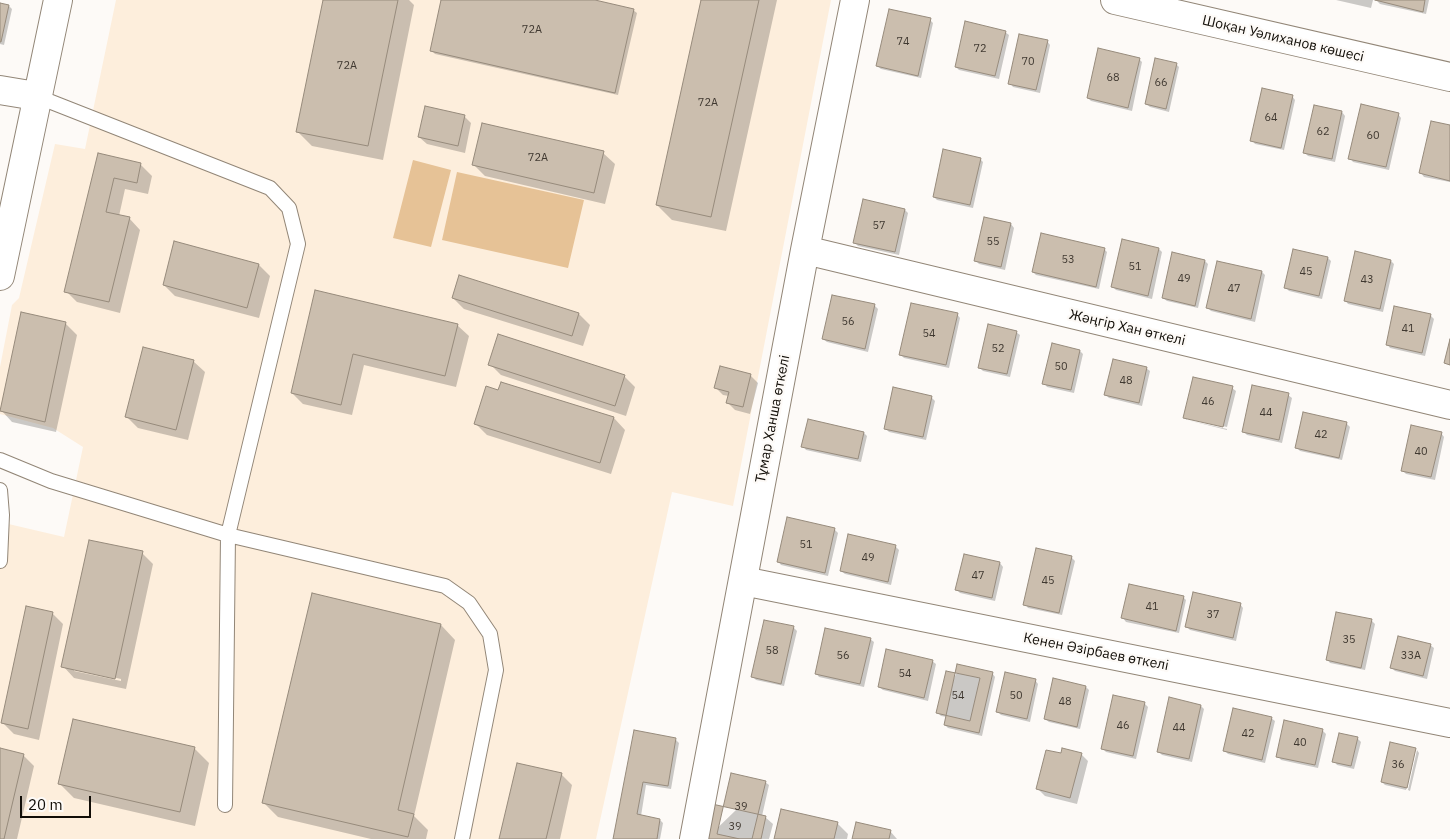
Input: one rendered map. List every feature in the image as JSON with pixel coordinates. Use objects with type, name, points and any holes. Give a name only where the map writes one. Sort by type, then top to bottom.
[{"type":"street","points":[[0,276],[36,96],[58,0]]},
{"type":"street","name":"Тұмар Ханша өткелі","points":[[694,839],[854,0]]},
{"type":"street","name":"Шоқан Уәлиханов көшесі","points":[[1115,0],[1450,77]]},
{"type":"street","points":[[0,90],[36,96]]},
{"type":"street","name":"Жәңгір Хан өткелі","points":[[805,250],[1450,405]]},
{"type":"street","name":"Кенен Әзірбаев өткелі","points":[[743,582],[1450,723]]},
{"type":"lane","points":[[36,96],[270,188],[289,208],[298,244],[228,535],[225,805]]},
{"type":"lane","points":[[0,460],[58,484],[228,535],[445,586],[470,603],[490,634],[496,670],[462,839]]},
{"type":"lane","points":[[0,490],[2,515],[0,561]]},
{"type":"shaded area","points":[[116,0],[831,0],[733,506],[672,492],[596,839],[0,839],[0,522],[64,537],[83,447],[53,428],[0,414],[0,367],[12,305],[19,298],[55,144],[85,149]]},
{"type":"shaded area","points":[[413,160],[451,170],[431,247],[393,238]]},
{"type":"shaded area","points":[[457,172],[584,200],[568,268],[442,240]]},
{"type":"building","points":[[323,0],[398,0],[368,146],[296,132]]},
{"type":"building","points":[[441,0],[595,0],[634,9],[615,93],[430,51]]},
{"type":"building","points":[[701,0],[759,0],[711,217],[656,205]]},
{"type":"building","points":[[1375,0],[1425,0],[1423,12]]},
{"type":"building","points":[[0,3],[9,5],[1,42],[0,42]]},
{"type":"building","points":[[889,9],[931,18],[918,76],[876,66]]},
{"type":"building","points":[[965,21],[1006,31],[995,76],[955,67]]},
{"type":"building","points":[[1019,34],[1048,40],[1036,90],[1008,84]]},
{"type":"building","points":[[1098,48],[1140,58],[1128,108],[1087,98]]},
{"type":"building","points":[[1155,58],[1177,63],[1166,109],[1145,104]]},
{"type":"building","points":[[1262,88],[1293,95],[1281,148],[1250,141]]},
{"type":"building","points":[[1361,104],[1399,113],[1386,167],[1348,159]]},
{"type":"building","points":[[1314,105],[1342,111],[1332,159],[1303,153]]},
{"type":"building","points":[[425,106],[465,115],[458,146],[418,137]]},
{"type":"building","points":[[1431,121],[1450,125],[1450,181],[1419,173]]},
{"type":"building","points":[[482,123],[604,151],[594,193],[472,165]]},
{"type":"building","points":[[943,149],[981,158],[970,205],[933,197]]},
{"type":"building","points":[[98,153],[141,163],[137,183],[114,178],[106,212],[130,217],[109,302],[64,292]]},
{"type":"building","points":[[863,199],[905,209],[895,252],[853,243]]},
{"type":"building","points":[[984,217],[1011,223],[1001,267],[974,261]]},
{"type":"building","points":[[1041,233],[1105,248],[1096,287],[1032,272]]},
{"type":"building","points":[[1122,239],[1159,248],[1148,296],[1111,287]]},
{"type":"building","points":[[174,241],[259,264],[247,308],[163,285]]},
{"type":"building","points":[[1293,249],[1328,257],[1319,296],[1284,288]]},
{"type":"building","points":[[1355,251],[1391,260],[1380,309],[1344,301]]},
{"type":"building","points":[[1172,252],[1205,260],[1195,306],[1162,298]]},
{"type":"building","points":[[1217,261],[1262,271],[1251,319],[1206,308]]},
{"type":"building","points":[[459,275],[579,313],[572,336],[452,298]]},
{"type":"building","points":[[315,290],[458,324],[445,376],[353,354],[341,405],[291,393]]},
{"type":"building","points":[[832,295],[875,304],[865,349],[822,339]]},
{"type":"building","points":[[911,303],[958,313],[946,365],[899,355]]},
{"type":"building","points":[[1394,306],[1431,314],[1422,353],[1386,345]]},
{"type":"building","points":[[21,312],[66,322],[45,422],[0,411]]},
{"type":"building","points":[[988,324],[1017,331],[1007,374],[978,368]]},
{"type":"building","points":[[498,334],[625,375],[615,406],[488,365]]},
{"type":"building","points":[[1450,339],[1450,365],[1444,363]]},
{"type":"building","points":[[1052,343],[1080,350],[1071,390],[1042,384]]},
{"type":"building","points":[[143,347],[194,360],[176,430],[125,417]]},
{"type":"building","points":[[1113,359],[1147,367],[1139,403],[1104,395]]},
{"type":"building","points":[[720,366],[751,374],[743,407],[726,403],[729,392],[714,388]]},
{"type":"building","points":[[1193,377],[1233,386],[1223,427],[1183,418]]},
{"type":"building","points":[[501,382],[614,417],[600,463],[474,424],[486,386],[498,390]]},
{"type":"building","points":[[1252,385],[1289,393],[1279,440],[1242,432]]},
{"type":"building","points":[[893,387],[932,396],[923,437],[884,429]]},
{"type":"building","points":[[1303,412],[1347,422],[1339,458],[1295,448]]},
{"type":"building","points":[[808,419],[864,432],[858,459],[801,447]]},
{"type":"building","points":[[1411,425],[1442,432],[1431,477],[1401,471]]},
{"type":"building","points":[[787,517],[835,528],[825,573],[777,562]]},
{"type":"building","points":[[848,534],[896,545],[888,582],[840,571]]},
{"type":"building","points":[[89,540],[143,551],[115,679],[61,667]]},
{"type":"building","points":[[1036,548],[1072,556],[1059,613],[1023,605]]},
{"type":"building","points":[[964,554],[1000,562],[992,598],[955,590]]},
{"type":"building","points":[[1129,584],[1184,596],[1176,631],[1121,618]]},
{"type":"building","points":[[1193,592],[1241,603],[1233,638],[1185,627]]},
{"type":"building","points":[[312,593],[441,624],[398,810],[414,814],[408,837],[262,803]]},
{"type":"building","points":[[26,606],[53,612],[28,729],[1,723]]},
{"type":"building","points":[[1336,612],[1372,619],[1361,668],[1326,660]]},
{"type":"building","points":[[764,620],[794,626],[781,684],[751,677]]},
{"type":"building","points":[[825,628],[871,638],[860,684],[815,674]]},
{"type":"building","points":[[1398,636],[1431,644],[1423,676],[1390,668]]},
{"type":"building","points":[[886,649],[933,660],[924,698],[878,687]]},
{"type":"building","points":[[957,664],[993,672],[979,733],[944,725]]},
{"type":"building","points":[[946,671],[980,678],[970,721],[936,713]]},
{"type":"building","points":[[1005,672],[1036,679],[1027,719],[996,712]]},
{"type":"building","points":[[1053,678],[1086,686],[1077,727],[1044,719]]},
{"type":"building","points":[[1113,695],[1145,702],[1133,756],[1101,749]]},
{"type":"building","points":[[1169,697],[1201,705],[1189,759],[1157,752]]},
{"type":"building","points":[[1233,708],[1272,717],[1262,760],[1223,751]]},
{"type":"building","points":[[73,719],[195,747],[180,812],[58,784]]},
{"type":"building","points":[[1284,720],[1323,729],[1315,765],[1276,757]]},
{"type":"building","points":[[634,730],[676,738],[668,786],[643,782],[637,814],[660,819],[657,839],[613,839]]},
{"type":"building","points":[[1339,733],[1358,737],[1351,766],[1332,762]]},
{"type":"building","points":[[1390,742],[1416,748],[1407,788],[1381,782]]},
{"type":"building","points":[[0,748],[24,754],[4,839],[0,839]]},
{"type":"building","points":[[1062,748],[1082,753],[1070,798],[1036,789],[1046,750],[1061,753]]},
{"type":"building","points":[[517,763],[562,773],[546,839],[499,839]]},
{"type":"building","points":[[731,773],[766,781],[752,839],[740,839],[717,834]]},
{"type":"building","points":[[712,804],[766,816],[761,839],[704,839]]},
{"type":"building","points":[[781,809],[838,822],[834,839],[774,839]]},
{"type":"building","points":[[856,822],[891,830],[889,839],[852,839]]}]
